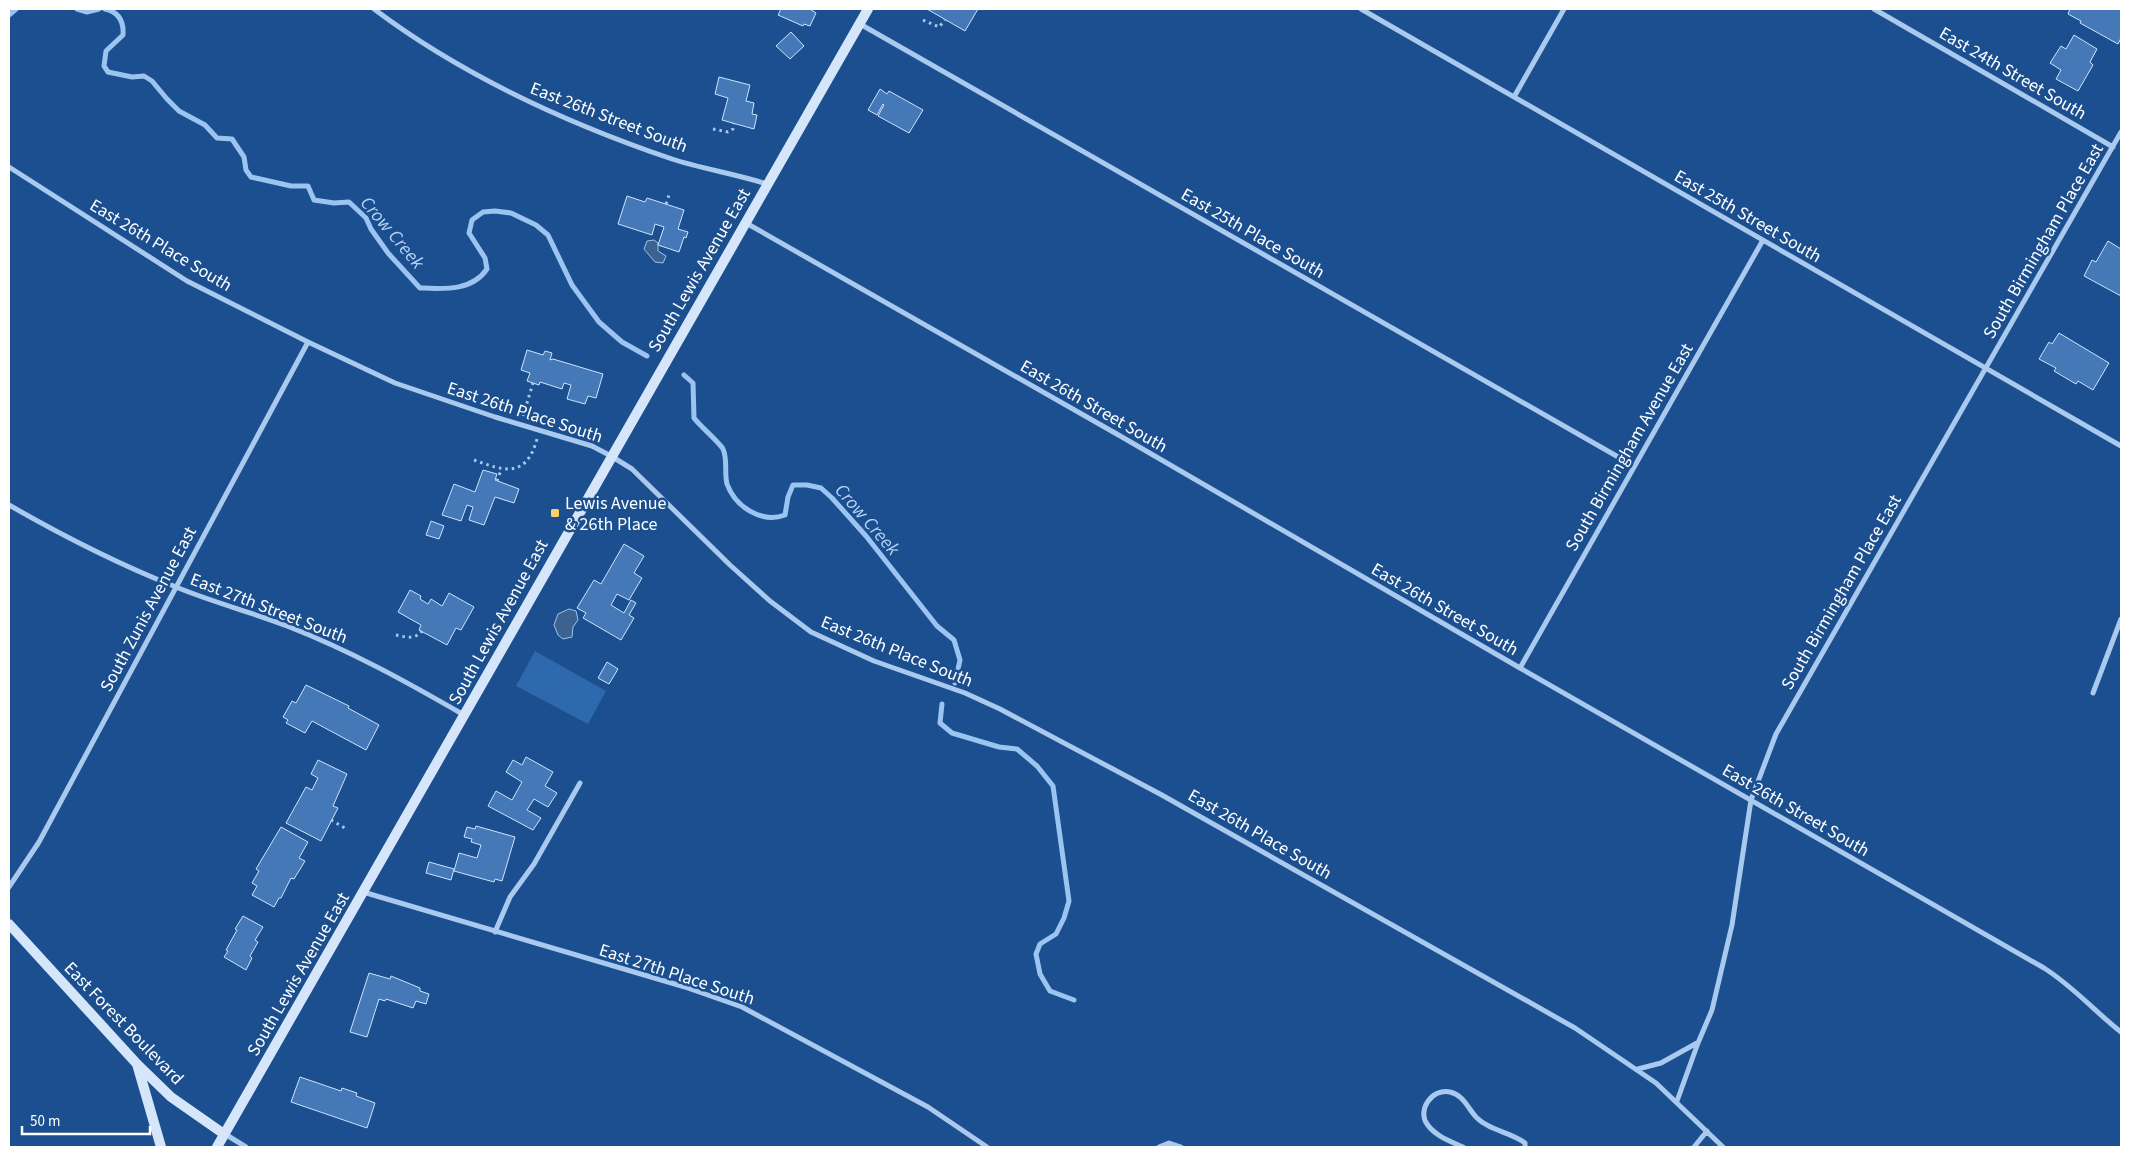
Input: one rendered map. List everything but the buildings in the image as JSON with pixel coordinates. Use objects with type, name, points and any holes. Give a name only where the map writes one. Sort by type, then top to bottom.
[{"type":"main road","name":"South Lewis Avenue East","points":[[217,1147],[868,9]]},
{"type":"main road","name":"East Forest Boulevard","points":[[9,924],[137,1064],[171,1097],[224,1134]]},
{"type":"main road","points":[[137,1064],[161,1147]]},
{"type":"street","name":"East 26th Street South","points":[[374,9],[445,56],[539,108],[674,159],[767,184]]},
{"type":"street","name":"East 25th Street South","points":[[1360,9],[2121,446]]},
{"type":"street","points":[[1514,97],[1564,9]]},
{"type":"street","name":"East 24th Street South","points":[[1874,9],[2113,147]]},
{"type":"street","name":"East 25th Place South","points":[[859,24],[1634,466]]},
{"type":"street","name":"South Birmingham Place East","points":[[1677,1101],[1712,1010],[1726,952],[1751,800],[1776,734],[2121,132]]},
{"type":"street","name":"East 26th Place South","points":[[9,167],[187,281],[308,342],[395,383],[521,426],[592,446],[632,468],[730,565],[770,601],[811,632],[874,661],[965,693],[1160,794],[1575,1028],[1638,1069],[1677,1101],[1723,1147]]},
{"type":"street","name":"East 26th Street South","points":[[745,223],[1122,437],[2064,981],[2121,1032]]},
{"type":"street","name":"South Birmingham Avenue East","points":[[1520,668],[1764,240]]},
{"type":"street","name":"South Zunis Avenue East","points":[[9,887],[39,842],[308,342]]},
{"type":"street","name":"East 27th Street South","points":[[9,505],[75,542],[175,587],[287,626],[323,641],[377,666],[464,715]]},
{"type":"street","points":[[2093,693],[2121,619]]},
{"type":"street","points":[[495,932],[510,896],[534,864],[580,783]]},
{"type":"street","name":"East 27th Place South","points":[[363,892],[685,987],[742,1007],[783,1027],[928,1107],[987,1147]]},
{"type":"street","points":[[1638,1069],[1661,1063],[1698,1043]]},
{"type":"street","points":[[1463,1147],[1435,1133],[1423,1117],[1424,1108],[1430,1098],[1438,1093],[1449,1092],[1457,1095],[1464,1100],[1478,1119],[1503,1133],[1516,1136],[1525,1143],[1526,1147]]},
{"type":"street","points":[[1694,1147],[1707,1131]]},
{"type":"street","points":[[224,1134],[246,1147]]},
{"type":"street","points":[[1159,1147],[1169,1143],[1181,1147]]},
{"type":"path","points":[[923,20],[939,27],[945,20]]},
{"type":"path","points":[[713,129],[728,132],[733,128],[734,123]]},
{"type":"path","points":[[666,204],[670,192]]},
{"type":"path","points":[[521,426],[533,383]]},
{"type":"path","points":[[474,460],[502,470],[521,466],[532,456],[537,441]]},
{"type":"path","points":[[497,481],[502,470]]},
{"type":"path","points":[[396,635],[408,638],[415,637],[422,631]]},
{"type":"path","points":[[331,820],[345,828]]},
{"type":"shaded area","points":[[654,240],[658,243],[658,251],[666,256],[663,263],[655,262],[644,249],[647,241]]},
{"type":"shaded area","points":[[569,609],[576,611],[578,620],[573,627],[572,637],[563,639],[558,635],[554,625],[558,614]]},
{"type":"shaded area","points":[[535,651],[606,691],[588,724],[516,686]]},
{"type":"waterway","name":"Crow Creek","points":[[9,15],[16,9]]},
{"type":"waterway","name":"Crow Creek","points":[[77,9],[87,12],[99,9]]},
{"type":"waterway","name":"Crow Creek","points":[[105,9],[114,12],[120,18],[123,30],[123,35],[106,51],[104,66],[108,72],[132,77],[144,76],[152,81],[179,111],[205,125],[217,138],[232,139],[244,157],[246,170],[251,177],[291,186],[308,186],[314,200],[334,203],[349,202],[366,218],[371,229],[388,253],[420,288],[439,289],[457,287],[466,285],[481,276],[487,269],[485,258],[469,233],[472,220],[483,212],[511,213],[536,225],[548,235],[572,285],[599,322],[622,342],[647,356]]},
{"type":"waterway","name":"Crow Creek","points":[[684,375],[693,383],[694,418],[723,449],[727,484],[736,499],[743,506],[758,515],[776,517],[785,515],[788,497],[793,485],[821,488],[866,536],[937,626],[954,640],[960,660],[955,683]]},
{"type":"waterway","name":"Crow Creek","points":[[942,704],[940,723],[952,733],[999,747],[1017,749],[1037,766],[1053,786],[1069,901],[1064,918],[1056,934],[1040,944],[1036,954],[1040,974],[1050,991],[1074,1000]]},
{"type":"place","name":"Lewis Avenue & 26th Place","points":[[555,513]]}]
